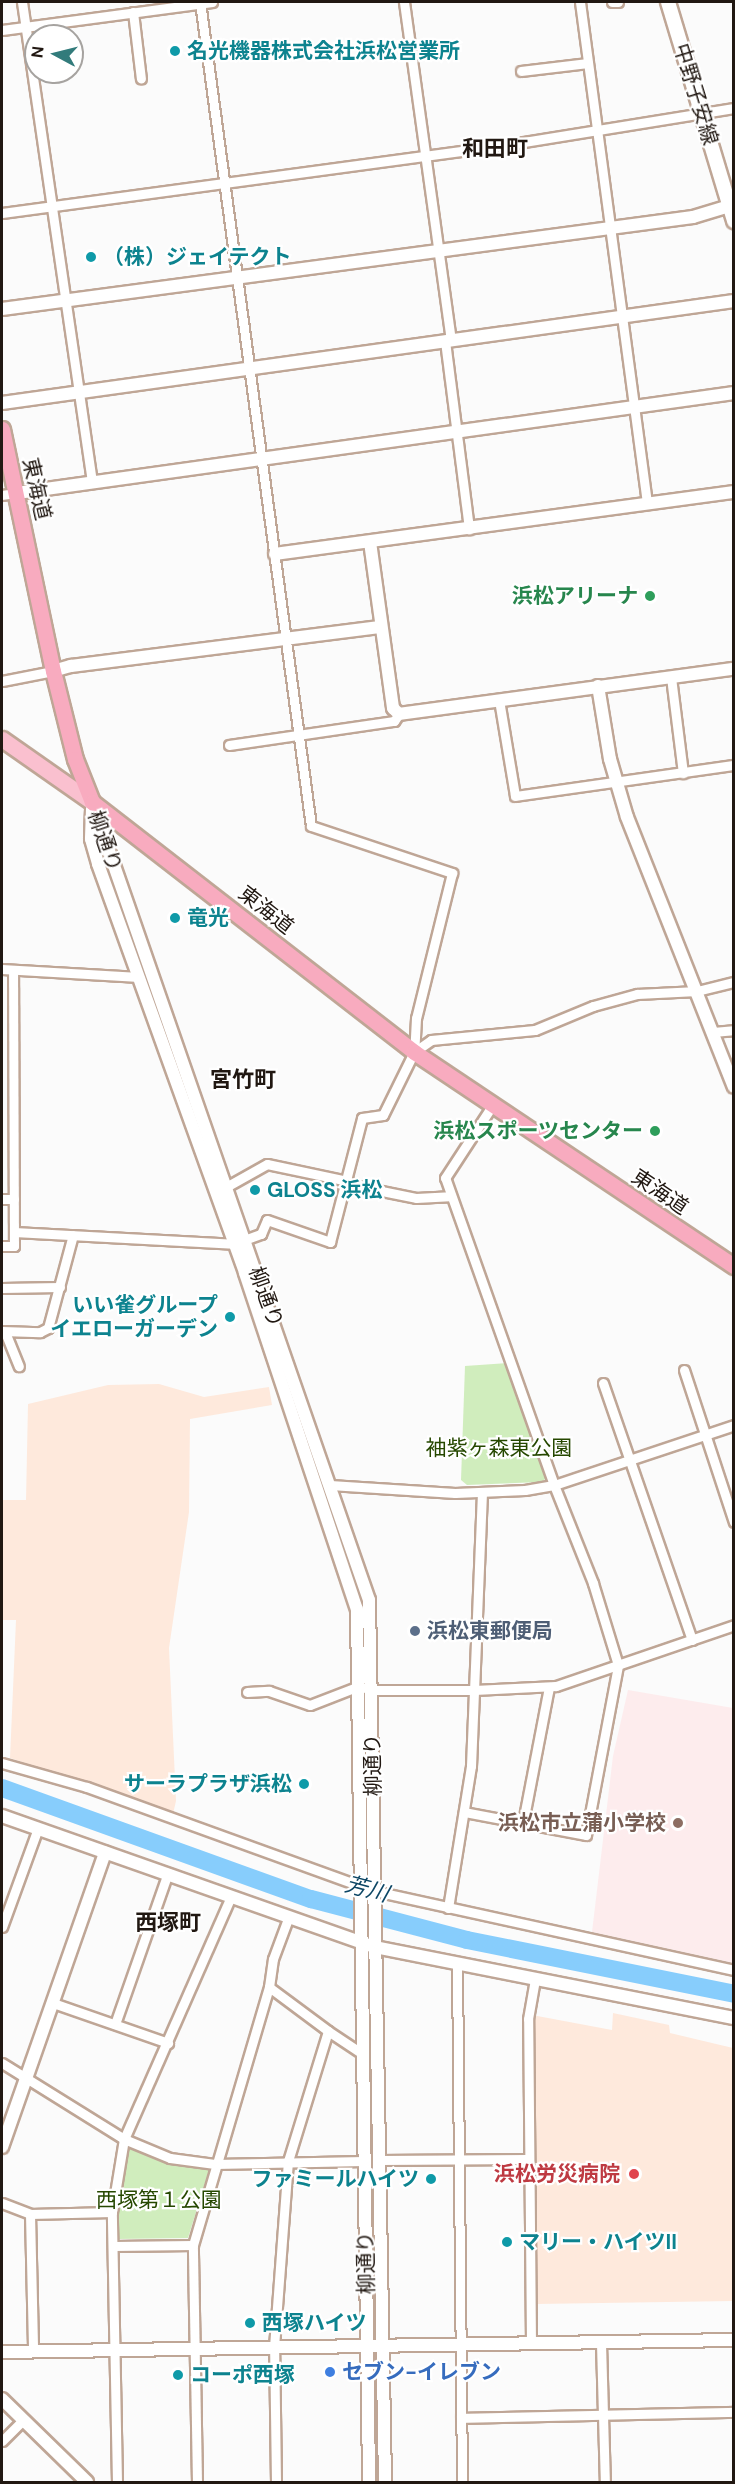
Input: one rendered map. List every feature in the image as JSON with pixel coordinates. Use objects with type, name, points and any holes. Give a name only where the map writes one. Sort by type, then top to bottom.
[{"type":"highway","name":"東海道","points":[[2,429],[9,494],[75,759],[92,802],[414,1052],[734,1266]]},
{"type":"main road","name":"中野子安線","points":[[668,2],[734,221]]},
{"type":"main road","points":[[2,739],[92,802]]},
{"type":"street","points":[[22,2],[26,24]]},
{"type":"street","points":[[14,1232],[239,1242],[261,1234],[267,1220],[330,1242],[348,1183],[363,1118],[383,1115],[414,1052],[416,1017],[452,873],[311,826],[200,2]]},
{"type":"street","points":[[47,24],[212,2]]},
{"type":"street","points":[[404,2],[439,251],[457,433],[470,529]]},
{"type":"street","points":[[580,2],[647,503]]},
{"type":"street","points":[[612,2],[618,2]]},
{"type":"street","points":[[133,12],[141,79]]},
{"type":"street","points":[[2,30],[24,27]]},
{"type":"street","points":[[521,71],[588,63]]},
{"type":"street","points":[[35,84],[92,483]]},
{"type":"street","points":[[2,213],[597,132],[734,108]]},
{"type":"street","points":[[2,309],[693,217],[731,206]]},
{"type":"street","points":[[2,403],[734,301]]},
{"type":"street","points":[[9,494],[734,393]]},
{"type":"street","points":[[275,554],[734,492]]},
{"type":"street","points":[[370,542],[393,708],[399,714]]},
{"type":"street","points":[[2,681],[71,666],[380,627]]},
{"type":"street","points":[[229,745],[298,732],[394,721],[399,714],[734,669]]},
{"type":"street","points":[[671,677],[683,773]]},
{"type":"street","points":[[598,686],[615,782],[734,1088]]},
{"type":"street","points":[[499,700],[515,796],[734,765]]},
{"type":"street","name":"柳通り","points":[[92,802],[91,840],[139,977],[330,1485],[369,1600],[365,1688],[369,1941],[364,2055],[369,2482]]},
{"type":"street","name":"柳通り","points":[[92,802],[226,1187],[239,1242],[353,1589],[365,1688]]},
{"type":"street","points":[[2,969],[139,977]]},
{"type":"street","points":[[2,1246],[14,1246],[13,970]]},
{"type":"street","points":[[414,1052],[431,1040],[535,1030],[593,1006],[637,994],[697,991],[734,982]]},
{"type":"street","points":[[2,1012],[13,1012]]},
{"type":"street","points":[[712,1032],[734,1030]]},
{"type":"street","points":[[2,1106],[14,1106]]},
{"type":"street","points":[[464,1812],[586,1835],[618,1665],[593,1583],[554,1485],[500,1326],[449,1196],[445,1178],[492,1106]]},
{"type":"street","points":[[226,1187],[267,1164],[416,1198],[449,1196]]},
{"type":"street","points":[[2,1199],[14,1199]]},
{"type":"street","points":[[19,1366],[3,1331],[40,1332],[48,1328],[73,1235]]},
{"type":"street","points":[[2,1288],[60,1287]]},
{"type":"street","points":[[684,1370],[707,1434],[734,1522]]},
{"type":"street","points":[[603,1383],[692,1640]]},
{"type":"street","points":[[330,1485],[482,1493],[554,1485],[734,1425]]},
{"type":"street","points":[[448,1908],[471,1766],[482,1493]]},
{"type":"street","points":[[247,1692],[268,1691],[310,1705],[365,1688],[474,1690],[549,1687],[734,1625]]},
{"type":"street","points":[[523,1822],[549,1687]]},
{"type":"street","points":[[2,1763],[87,1787],[369,1891],[734,1970]]},
{"type":"street","points":[[2,1816],[289,1916],[369,1941],[457,1964],[734,2018]]},
{"type":"street","points":[[2,1927],[38,1828]]},
{"type":"street","points":[[2,2147],[105,1853]]},
{"type":"street","points":[[115,2024],[168,1874]]},
{"type":"street","points":[[117,2482],[117,2350],[112,2212],[124,2139],[231,1896]]},
{"type":"street","points":[[197,2482],[193,2245],[268,1987],[273,1959],[289,1916]]},
{"type":"street","name":"柳通り","points":[[369,1941],[379,2160],[385,2482]]},
{"type":"street","points":[[457,1964],[462,2482]]},
{"type":"street","points":[[531,2343],[528,2019],[535,1980]]},
{"type":"street","points":[[268,1987],[364,2055]]},
{"type":"street","points":[[53,2003],[168,2043]]},
{"type":"street","points":[[276,2482],[274,2347],[288,2161],[328,2031]]},
{"type":"street","points":[[2,2063],[124,2139],[170,2158],[215,2163],[364,2161]]},
{"type":"street","points":[[379,2160],[529,2159]]},
{"type":"street","points":[[2,2203],[30,2214],[112,2212]]},
{"type":"street","points":[[30,2214],[33,2350]]},
{"type":"street","points":[[114,2246],[193,2245]]},
{"type":"street","points":[[2,2352],[194,2347],[734,2340]]},
{"type":"street","points":[[601,2343],[604,2482]]},
{"type":"street","points":[[2,2399],[87,2482]]},
{"type":"street","points":[[461,2418],[734,2412]]},
{"type":"street","points":[[2,2441],[22,2421]]},
{"type":"shaded area","points":[[159,1384],[204,1397],[269,1387],[272,1405],[190,1419],[189,1512],[169,1648],[176,1801],[173,1814],[10,1758],[16,1620],[2,1620],[2,1500],[26,1500],[28,1404],[108,1385]]},
{"type":"shaded area","points":[[628,1690],[733,1708],[733,1963],[592,1932],[613,1756]]},
{"type":"shaded area","name":"浜松労災病院","points":[[613,2013],[669,2025],[670,2033],[733,2048],[733,2301],[536,2304],[532,2015],[612,2030]]},
{"type":"green space","name":"袖紫ヶ森東公園","points":[[508,1363],[547,1477],[542,1482],[467,1485],[461,1480],[465,1366]]},
{"type":"green space","name":"西塚第１公園","points":[[132,2146],[209,2170],[188,2238],[118,2239],[116,2211],[126,2148]]},
{"type":"waterway","name":"芳川","points":[[2,1788],[311,1899],[467,1940],[734,1994]]},
{"type":"place","name":"名光機器株式会社浜松営業所","points":[[175,51]]},
{"type":"place","name":"（株）ジェイテクト","points":[[91,257]]},
{"type":"place","name":"浜松アリーナ","points":[[650,596]]},
{"type":"place","name":"竜光","points":[[175,918]]},
{"type":"place","name":"浜松スポーツセンター","points":[[655,1131]]},
{"type":"place","name":"GLOSS 浜松","points":[[255,1190]]},
{"type":"place","name":"いい雀グループ イエローガーデン","points":[[230,1317]]},
{"type":"place","name":"浜松東郵便局","points":[[415,1631]]},
{"type":"place","name":"サーラプラザ浜松","points":[[304,1784]]},
{"type":"place","name":"浜松市立蒲小学校","points":[[678,1823]]},
{"type":"place","name":"浜松労災病院","points":[[634,2174]]},
{"type":"place","name":"ファミールハイツ","points":[[431,2179]]},
{"type":"place","name":"マリー・ハイツII","points":[[507,2242]]},
{"type":"place","name":"西塚ハイツ","points":[[250,2323]]},
{"type":"place","name":"セブン-イレブン","points":[[330,2372]]},
{"type":"place","name":"コーポ西塚","points":[[178,2375]]},
{"type":"district","name":"和田町","points":[[495,149]]},
{"type":"district","name":"宮竹町","points":[[243,1080]]},
{"type":"district","name":"西塚町","points":[[168,1923]]}]
